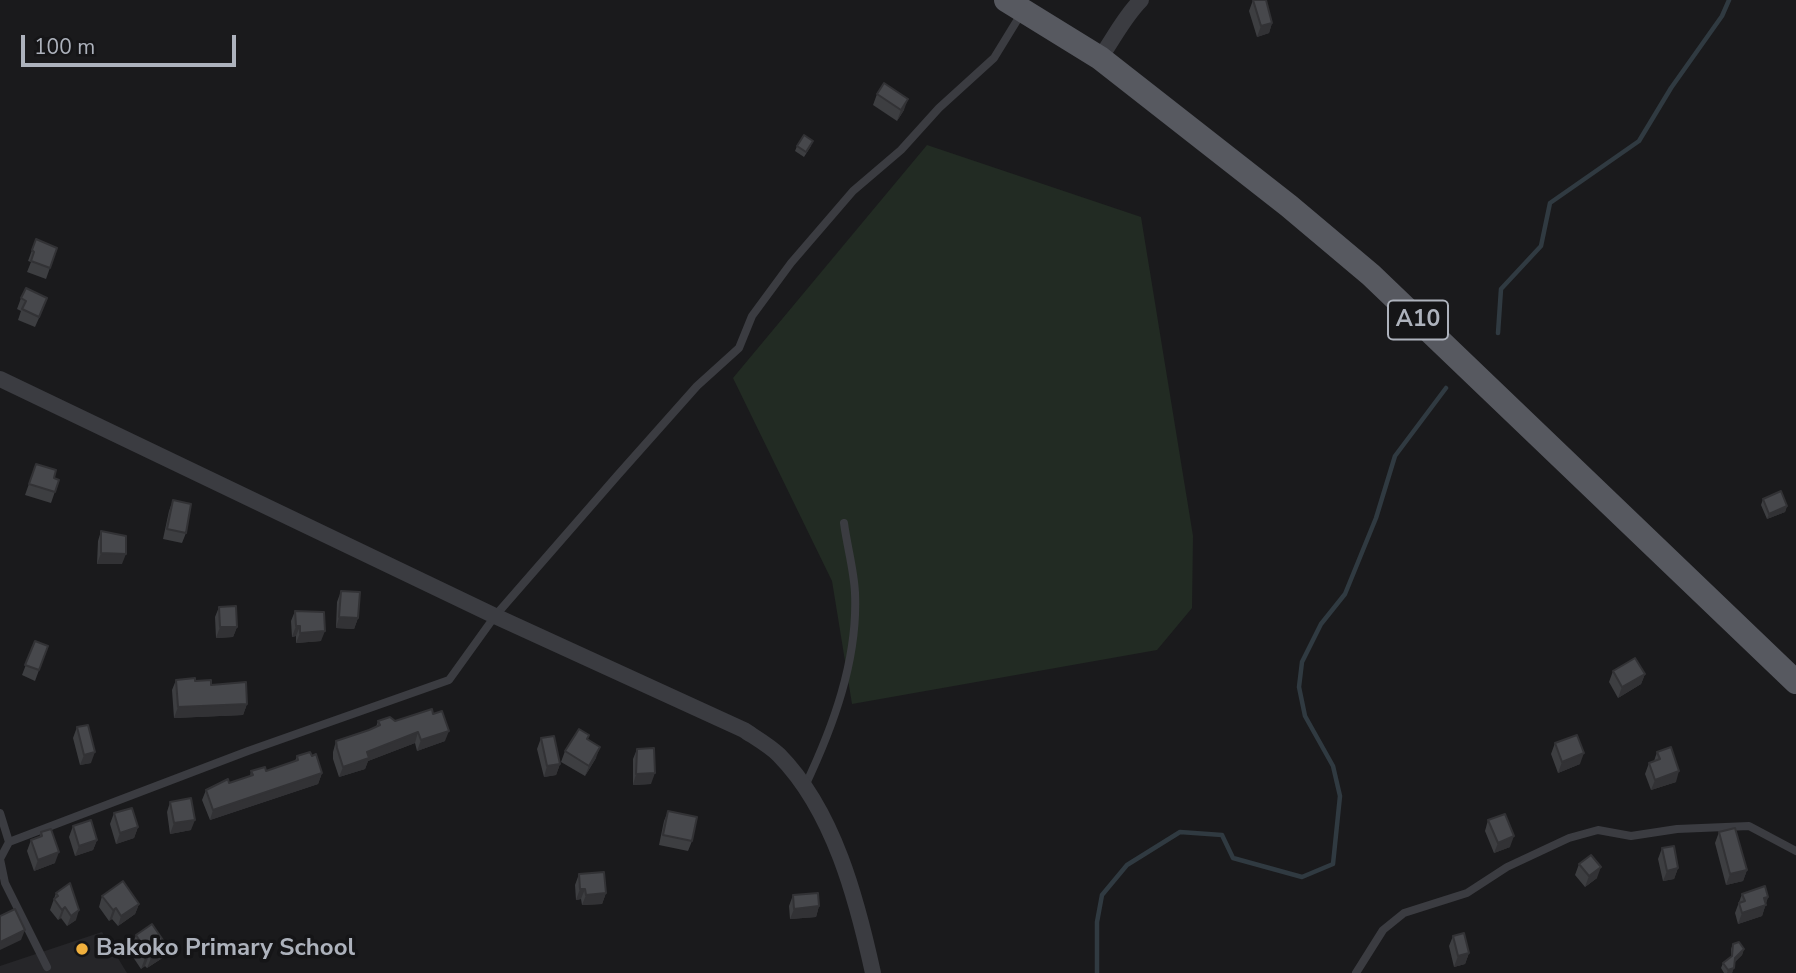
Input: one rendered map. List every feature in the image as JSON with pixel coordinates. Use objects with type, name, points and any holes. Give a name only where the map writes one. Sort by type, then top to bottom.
[{"type":"main road","name":"A10","points":[[1014,6],[1100,58],[1289,206],[1371,275],[1796,682]]},
{"type":"street","points":[[1100,58],[1120,30],[1125,7],[1141,0]]},
{"type":"street","points":[[0,379],[495,617],[744,730],[779,755],[826,824],[863,925],[873,973]]},
{"type":"lane","points":[[47,967],[5,883],[0,859],[9,842],[248,751],[438,686],[457,671],[495,617],[697,386],[739,348],[752,316],[791,263],[853,191],[901,150],[939,107],[994,58],[1014,6]]},
{"type":"lane","points":[[804,789],[829,736],[847,674],[855,593],[844,523]]},
{"type":"lane","points":[[0,813],[9,842]]},
{"type":"lane","points":[[1356,973],[1382,930],[1404,913],[1467,893],[1507,867],[1569,838],[1598,830],[1630,836],[1677,829],[1749,826],[1796,851]]},
{"type":"shaded area","points":[[927,145],[1141,217],[1193,536],[1192,608],[1157,650],[852,704],[832,581],[733,378]]},
{"type":"shaded area","name":"Bakoko Primary School","points":[[102,932],[127,973],[0,973],[0,966]]},
{"type":"building","points":[[1253,0],[1266,0],[1272,23],[1261,26]]},
{"type":"building","points":[[884,83],[908,99],[901,110],[877,94]]},
{"type":"building","points":[[804,135],[813,141],[806,152],[797,146]]},
{"type":"building","points":[[36,239],[57,248],[50,268],[31,261]]},
{"type":"building","points":[[26,288],[47,298],[39,317],[22,309],[26,301],[21,298]]},
{"type":"building","points":[[36,464],[56,470],[54,478],[59,480],[55,492],[29,484]]},
{"type":"building","points":[[1781,491],[1787,506],[1769,514],[1763,499]]},
{"type":"building","points":[[173,500],[191,504],[186,533],[167,529]]},
{"type":"building","points":[[101,531],[126,536],[126,554],[101,553]]},
{"type":"building","points":[[341,591],[360,592],[358,618],[339,617]]},
{"type":"building","points":[[236,606],[237,627],[220,627],[219,607]]},
{"type":"building","points":[[295,611],[324,612],[325,631],[300,633],[300,626],[296,626]]},
{"type":"building","points":[[35,641],[48,646],[39,670],[25,665]]},
{"type":"building","points":[[1635,658],[1645,674],[1622,687],[1613,671]]},
{"type":"building","points":[[195,678],[195,681],[211,680],[211,685],[246,682],[247,704],[178,707],[176,680]]},
{"type":"building","points":[[432,709],[433,714],[442,711],[449,731],[421,740],[418,732],[367,752],[369,758],[343,767],[336,741],[369,730],[380,725],[378,721],[390,717],[395,721]]},
{"type":"building","points":[[88,725],[95,752],[84,755],[77,727]]},
{"type":"building","points":[[579,729],[589,735],[587,739],[600,747],[589,766],[565,751]]},
{"type":"building","points":[[1577,735],[1584,753],[1562,762],[1555,743]]},
{"type":"building","points":[[554,736],[560,764],[547,766],[541,738]]},
{"type":"building","points":[[1671,747],[1679,771],[1655,780],[1649,763],[1660,759],[1657,752]]},
{"type":"building","points":[[654,748],[655,773],[636,774],[637,749]]},
{"type":"building","points":[[310,752],[312,756],[316,754],[322,773],[213,810],[206,790],[228,779],[229,783],[253,775],[251,771],[265,767],[266,771],[298,760],[297,756]]},
{"type":"building","points":[[191,798],[195,820],[174,823],[170,802]]},
{"type":"building","points":[[132,808],[138,827],[120,833],[114,813]]},
{"type":"building","points":[[668,811],[697,817],[692,841],[663,835]]},
{"type":"building","points":[[1505,814],[1514,836],[1498,843],[1488,820]]},
{"type":"building","points":[[91,820],[97,840],[79,846],[73,826]]},
{"type":"building","points":[[1735,828],[1747,870],[1730,874],[1719,832]]},
{"type":"building","points":[[51,829],[59,852],[38,860],[31,840],[42,836],[41,832]]},
{"type":"building","points":[[1674,846],[1678,868],[1667,871],[1662,848]]},
{"type":"building","points":[[1591,855],[1601,867],[1589,876],[1579,864]]},
{"type":"building","points":[[604,872],[606,893],[586,895],[585,889],[580,889],[579,874]]},
{"type":"building","points":[[123,881],[139,904],[121,916],[102,896]]},
{"type":"building","points":[[70,883],[79,910],[71,916],[65,907],[62,910],[54,899],[58,896],[56,893]]},
{"type":"building","points":[[1765,886],[1768,897],[1764,898],[1766,905],[1742,913],[1739,903],[1745,901],[1742,894]]},
{"type":"building","points":[[818,893],[819,906],[794,909],[793,895]]},
{"type":"building","points":[[15,909],[25,930],[0,942],[0,916]]},
{"type":"building","points":[[152,924],[167,946],[151,958],[149,955],[145,958],[137,946],[141,943],[136,935]]},
{"type":"building","points":[[1464,933],[1469,953],[1458,956],[1453,936]]},
{"type":"building","points":[[1739,942],[1744,949],[1735,958],[1734,968],[1728,970],[1723,963],[1732,956],[1733,944]]},
{"type":"waterway","points":[[1498,333],[1501,289],[1541,246],[1550,203],[1639,141],[1671,88],[1722,16],[1729,0]]},
{"type":"waterway","points":[[1097,973],[1097,922],[1102,895],[1127,865],[1180,832],[1222,835],[1233,858],[1302,877],[1333,864],[1340,796],[1333,766],[1305,716],[1299,687],[1302,662],[1321,624],[1345,594],[1376,518],[1395,456],[1446,388]]},
{"type":"place","name":"Bakoko Primary School","points":[[82,949]]}]
